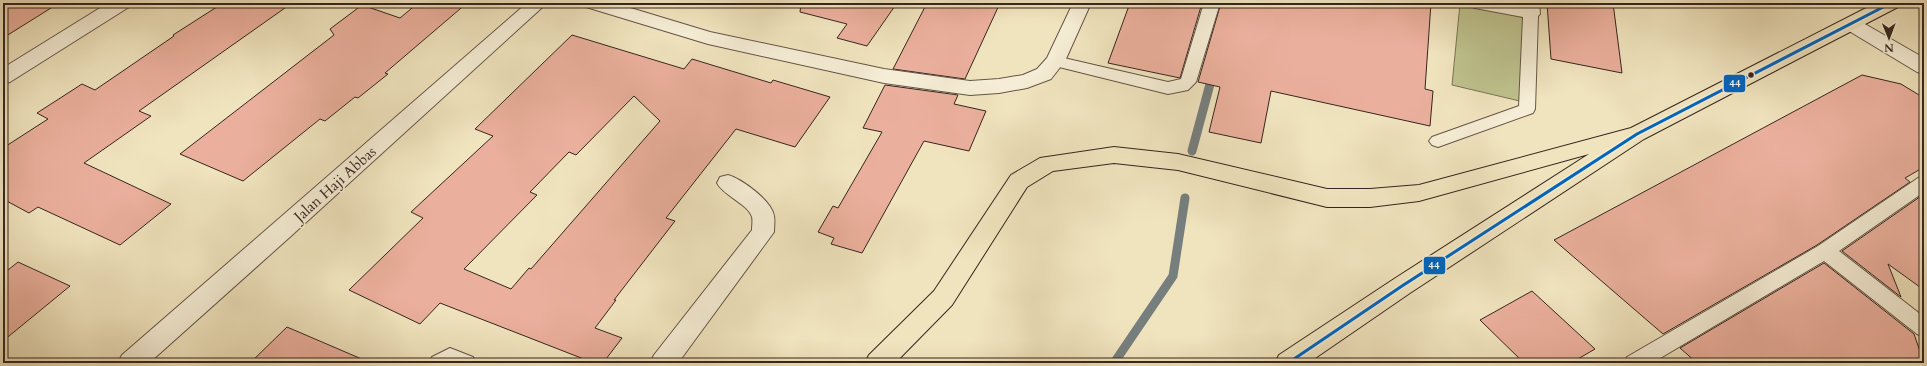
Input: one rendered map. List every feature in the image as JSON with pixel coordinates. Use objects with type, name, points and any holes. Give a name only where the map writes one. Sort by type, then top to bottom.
[{"type":"highway","points":[[1288,363],[1408,282],[1637,134],[1891,3]]},
{"type":"highway","points":[[878,363],[942,298],[1019,181],[1048,164],[1114,154],[1178,162],[1327,198],[1370,198],[1419,193],[1637,134]]},
{"type":"street","points":[[3,77],[122,3]]},
{"type":"street","name":"Jalan Haji Abbas","points":[[131,363],[538,3]]},
{"type":"street","points":[[593,3],[708,38],[884,76],[970,88],[999,86],[1027,80],[1044,74],[1055,61],[1082,3]]},
{"type":"street","points":[[1851,24],[1924,67]]},
{"type":"street","points":[[663,363],[763,232],[763,214],[755,204],[728,183]]},
{"type":"lane","points":[[1055,61],[1168,88],[1182,86],[1188,82],[1212,3]]},
{"type":"lane","points":[[1438,141],[1527,109],[1531,8],[1475,3]]},
{"type":"lane","points":[[1634,363],[1825,251],[1924,183]]},
{"type":"lane","points":[[1825,251],[1924,328]]},
{"type":"lane","points":[[439,363],[450,357],[466,363]]},
{"type":"green space","points":[[1460,4],[1526,18],[1524,102],[1452,85]]},
{"type":"building","points":[[3,3],[59,3],[3,38]]},
{"type":"building","points":[[223,3],[292,3],[139,111],[151,116],[84,163],[171,204],[120,245],[38,207],[29,213],[3,199],[3,148],[48,119],[37,113],[82,84],[95,90],[174,36],[173,35]]},
{"type":"building","points":[[418,3],[467,3],[385,73],[388,74],[358,98],[355,97],[325,121],[320,119],[243,181],[180,154],[334,35],[330,29],[362,5],[400,18]]},
{"type":"building","points":[[801,3],[897,3],[867,46],[837,38],[847,24],[800,12]]},
{"type":"building","points":[[927,3],[1000,3],[965,79],[893,69]]},
{"type":"building","points":[[1130,3],[1202,3],[1180,78],[1108,63]]},
{"type":"building","points":[[1221,3],[1431,3],[1425,89],[1433,91],[1430,126],[1271,91],[1261,143],[1209,132],[1220,87],[1198,82]]},
{"type":"building","points":[[1547,3],[1613,3],[1622,73],[1551,59]]},
{"type":"building","points":[[572,35],[684,69],[692,59],[771,83],[773,80],[830,97],[795,147],[736,129],[666,218],[675,221],[614,300],[616,300],[595,328],[622,338],[603,363],[594,363],[440,303],[420,324],[349,290],[423,218],[411,212],[493,136],[475,129]],"holes":[[[634,96],[660,121],[531,269],[529,268],[511,289],[464,269],[537,195],[530,192],[569,152],[576,155]]]},
{"type":"building","points":[[1862,75],[1901,84],[1924,98],[1924,167],[1905,178],[1910,182],[1817,245],[1663,334],[1554,240]]},
{"type":"building","points":[[885,85],[958,95],[954,104],[986,111],[969,151],[924,141],[862,253],[831,244],[834,238],[818,232],[833,206],[838,208],[882,132],[863,128]]},
{"type":"building","points":[[1924,194],[1924,290],[1888,264],[1901,297],[1842,251]]},
{"type":"building","points":[[18,262],[70,286],[3,341],[3,274]]},
{"type":"building","points":[[1824,263],[1914,334],[1924,363],[1697,363],[1680,348]]},
{"type":"building","points":[[1532,291],[1595,349],[1571,363],[1524,363],[1480,320]]},
{"type":"building","points":[[287,327],[371,363],[250,363]]},
{"type":"waterway","points":[[1192,151],[1213,73]]},
{"type":"waterway","points":[[1114,363],[1173,276],[1185,198]]},
{"type":"transit line","name":"44","points":[[1288,363],[1402,286],[1637,134],[1891,3]]}]
